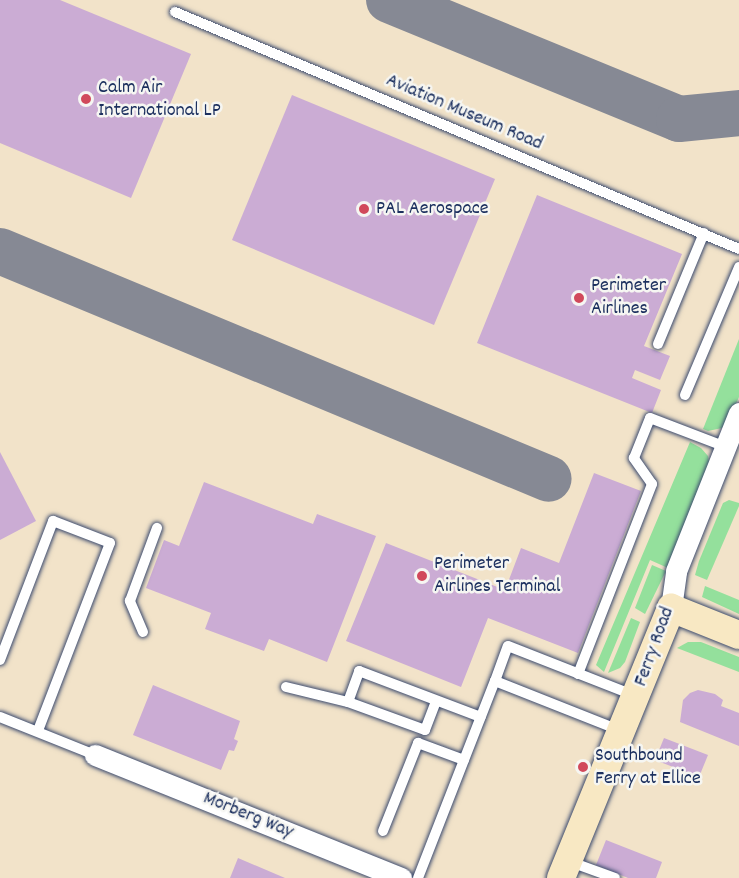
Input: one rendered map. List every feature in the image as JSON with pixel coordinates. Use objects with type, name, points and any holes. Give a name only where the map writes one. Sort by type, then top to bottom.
[{"type":"main road","points":[[671,608],[739,635]]},
{"type":"main road","name":"Ferry Road","points":[[565,870],[671,608]]},
{"type":"street","name":"Ferry Road","points":[[671,608],[676,571],[739,413]]},
{"type":"street","name":"Morberg Way","points":[[95,754],[401,878]]},
{"type":"lane","name":"Aviation Museum Road","points":[[175,12],[739,249]]},
{"type":"lane","points":[[658,344],[704,233]]},
{"type":"lane","points":[[685,395],[739,267]]},
{"type":"lane","points":[[578,674],[652,484],[634,458],[650,418],[726,447]]},
{"type":"lane","points":[[0,660],[53,521],[110,543],[38,731]]},
{"type":"lane","points":[[143,632],[130,601],[157,528]]},
{"type":"lane","points":[[418,878],[508,646],[636,696]]},
{"type":"lane","points":[[348,702],[359,671],[481,717]]},
{"type":"lane","points":[[495,681],[622,731]]},
{"type":"lane","points":[[286,687],[348,702],[425,730],[436,701]]},
{"type":"lane","points":[[0,717],[95,754]]},
{"type":"lane","points":[[383,831],[418,743],[465,760]]},
{"type":"lane","points":[[565,870],[615,878]]},
{"type":"green space","points":[[739,339],[739,397],[729,420],[722,428],[708,431],[703,429]]},
{"type":"green space","points":[[690,442],[701,448],[708,456],[710,467],[668,568],[650,560],[604,672],[596,665]]},
{"type":"green space","points":[[729,500],[739,503],[739,506],[707,580],[695,575],[723,503]]},
{"type":"green space","points":[[652,565],[666,571],[645,614],[635,608]]},
{"type":"green space","points":[[705,586],[739,600],[739,614],[702,597]]},
{"type":"green space","points":[[631,618],[640,622],[625,662],[620,668],[608,673]]},
{"type":"green space","points":[[688,642],[701,642],[739,657],[739,672],[677,648]]},
{"type":"building","name":"Calm Air International LP","points":[[0,0],[60,0],[191,54],[131,198],[0,143]]},
{"type":"building","name":"PAL Aerospace","points":[[292,95],[495,179],[434,325],[232,240]]},
{"type":"building","name":"Perimeter Airlines","points":[[537,195],[682,254],[644,346],[670,356],[660,380],[635,370],[632,378],[661,390],[652,413],[477,343]]},
{"type":"building","points":[[0,452],[36,521],[0,540]]},
{"type":"building","name":"Perimeter Airlines Terminal","points":[[594,473],[641,491],[578,653],[488,618],[461,687],[346,641],[386,543],[505,590],[521,548],[559,563]]},
{"type":"building","points":[[204,482],[313,524],[317,514],[376,536],[327,662],[269,639],[264,651],[205,629],[211,613],[146,588],[164,540],[179,546]]},
{"type":"building","points":[[153,685],[240,721],[234,739],[238,741],[234,751],[229,750],[221,770],[133,735]]},
{"type":"building","points":[[698,690],[715,694],[723,700],[721,706],[739,713],[739,746],[680,722],[683,700],[690,693]]},
{"type":"building","points":[[664,738],[708,755],[699,777],[655,760]]},
{"type":"building","points":[[606,840],[662,862],[656,878],[628,878],[596,865]]},
{"type":"building","points":[[238,858],[285,878],[230,878]]},
{"type":"taxiway","points":[[389,0],[679,119],[739,113]]},
{"type":"taxiway","points":[[0,251],[549,479]]},
{"type":"place","name":"Calm Air International LP","points":[[86,99]]},
{"type":"place","name":"PAL Aerospace","points":[[364,209]]},
{"type":"place","name":"Perimeter Airlines","points":[[579,298]]},
{"type":"place","name":"Perimeter Airlines Terminal","points":[[422,576]]},
{"type":"place","name":"Southbound Ferry at Ellice","points":[[583,767]]}]
